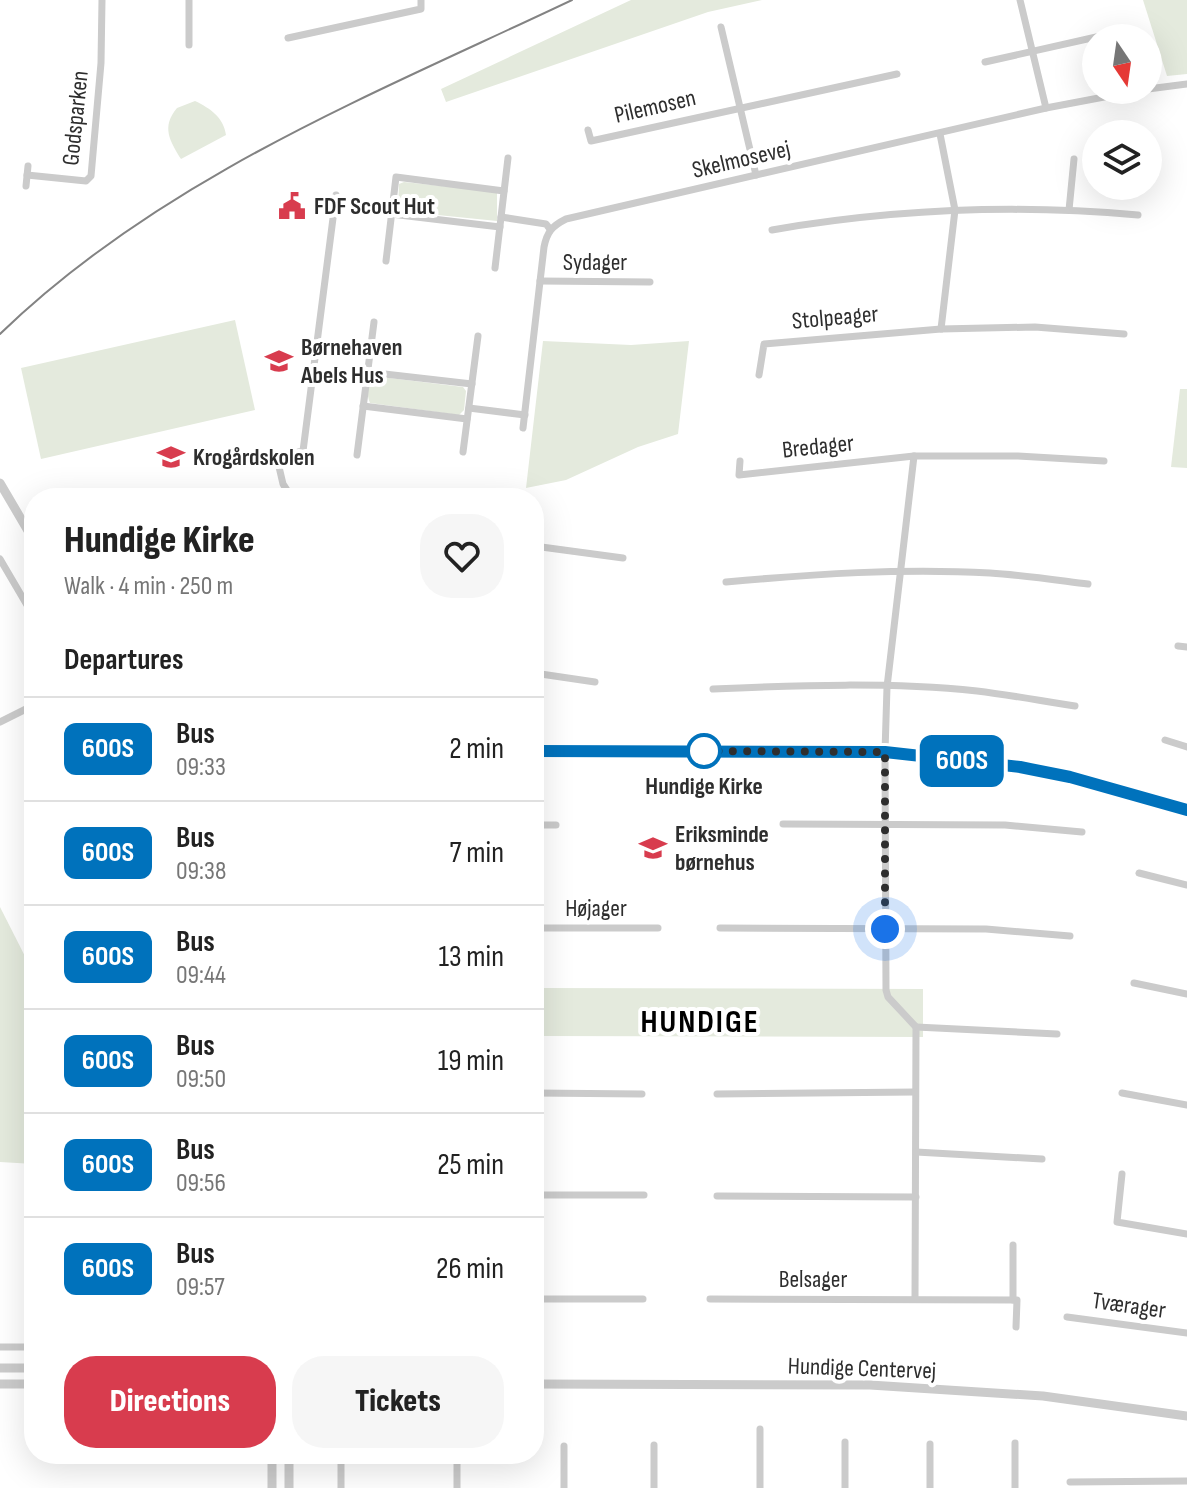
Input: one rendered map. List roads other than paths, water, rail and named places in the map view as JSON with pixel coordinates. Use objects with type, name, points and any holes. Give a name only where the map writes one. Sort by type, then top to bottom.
[{"type":"street","name":"Godsparken","points":[[27,175],[86,181],[91,176],[101,63],[102,0]]},
{"type":"street","points":[[189,0],[189,45]]},
{"type":"street","points":[[288,38],[421,9],[421,0]]},
{"type":"street","points":[[1020,0],[1046,108]]},
{"type":"street","points":[[721,27],[756,175]]},
{"type":"street","points":[[985,62],[1082,40]]},
{"type":"street","name":"Pilemosen","points":[[588,130],[591,141],[897,74]]},
{"type":"street","points":[[1162,87],[1187,84]]},
{"type":"street","name":"Skelmosevej","points":[[550,229],[566,219],[1082,101]]},
{"type":"street","points":[[940,134],[955,210],[941,329]]},
{"type":"street","points":[[495,268],[508,158]]},
{"type":"street","points":[[1069,210],[1074,159]]},
{"type":"street","name":"Godsparken","points":[[26,186],[28,166]]},
{"type":"street","points":[[386,261],[396,177],[504,191]]},
{"type":"street","points":[[286,488],[276,456],[303,451],[336,195]]},
{"type":"street","points":[[772,230],[892,214],[955,210],[1008,208],[1138,215]]},
{"type":"street","points":[[391,214],[500,227]]},
{"type":"street","points":[[501,217],[546,224],[550,229],[544,247],[523,428]]},
{"type":"street","name":"Sydager","points":[[540,281],[650,282]]},
{"type":"street","points":[[357,455],[374,322]]},
{"type":"street","name":"Stolpeager","points":[[759,375],[764,344],[941,329],[1035,327],[1124,334]]},
{"type":"street","points":[[463,452],[478,336]]},
{"type":"street","points":[[367,372],[472,384]]},
{"type":"street","points":[[363,406],[467,419]]},
{"type":"street","points":[[469,408],[525,415]]},
{"type":"street","points":[[914,456],[887,687],[885,929],[888,997],[916,1027],[915,1299]]},
{"type":"street","name":"Bredager","points":[[740,461],[739,475],[914,456],[1018,456],[1104,461]]},
{"type":"street","points":[[0,483],[24,524]]},
{"type":"street","points":[[544,547],[623,558]]},
{"type":"street","points":[[0,559],[24,600]]},
{"type":"street","points":[[726,582],[829,573],[899,571],[991,573],[1088,584]]},
{"type":"street","points":[[544,674],[595,682]]},
{"type":"street","points":[[713,689],[808,685],[976,691],[1075,706]]},
{"type":"street","points":[[0,722],[24,710]]},
{"type":"street","points":[[1165,740],[1187,747]]},
{"type":"street","points":[[544,751],[885,752],[1020,767],[1070,777],[1187,810]]},
{"type":"street","points":[[783,824],[1005,825],[1082,832]]},
{"type":"street","points":[[544,825],[556,825]]},
{"type":"street","points":[[1139,873],[1187,885]]},
{"type":"street","name":"Højager","points":[[544,928],[658,928]]},
{"type":"street","points":[[720,928],[986,929],[1070,936]]},
{"type":"street","points":[[1134,983],[1187,994]]},
{"type":"street","points":[[916,1027],[1057,1034]]},
{"type":"street","points":[[717,1094],[915,1092]]},
{"type":"street","points":[[544,1093],[642,1094]]},
{"type":"street","points":[[1122,1093],[1187,1105]]},
{"type":"street","points":[[916,1152],[1042,1159]]},
{"type":"street","points":[[1122,1174],[1117,1222],[1187,1234]]},
{"type":"street","points":[[544,1195],[644,1195]]},
{"type":"street","points":[[717,1196],[916,1197]]},
{"type":"street","points":[[1013,1245],[1016,1327]]},
{"type":"street","points":[[544,1299],[643,1299]]},
{"type":"street","name":"Belsager","points":[[710,1299],[1013,1300]]},
{"type":"street","name":"Tværager","points":[[1067,1317],[1187,1333]]},
{"type":"street","points":[[0,1347],[24,1347]]},
{"type":"street","points":[[0,1368],[24,1368]]},
{"type":"street","points":[[0,1384],[24,1384]]},
{"type":"street","name":"Hundige Centervej","points":[[544,1384],[870,1385],[1043,1396],[1187,1416]]},
{"type":"street","points":[[760,1429],[760,1488]]},
{"type":"street","points":[[845,1442],[845,1488]]},
{"type":"street","points":[[1015,1443],[1015,1488]]},
{"type":"street","points":[[930,1444],[930,1488]]},
{"type":"street","points":[[654,1445],[654,1488]]},
{"type":"street","points":[[564,1446],[564,1488]]},
{"type":"street","points":[[272,1464],[272,1488]]},
{"type":"street","points":[[289,1464],[289,1488]]},
{"type":"street","points":[[341,1464],[341,1488]]},
{"type":"street","points":[[457,1464],[457,1488]]},
{"type":"street","points":[[1070,1482],[1187,1481]]},
{"type":"tram line","points":[[0,334],[63,279],[129,229],[199,185],[346,106],[572,0]]},
{"type":"place","name":"FDF Scout Hut","points":[[292,206]]},
{"type":"place","name":"Børnehaven Abels Hus","points":[[279,361]]},
{"type":"place","name":"Krogårdskolen","points":[[171,457]]},
{"type":"place","name":"Hundige Kirke","points":[[704,751]]},
{"type":"place","name":"Eriksminde børnehus","points":[[653,848]]},
{"type":"district","name":"HUNDIGE","points":[[700,1021]]}]
